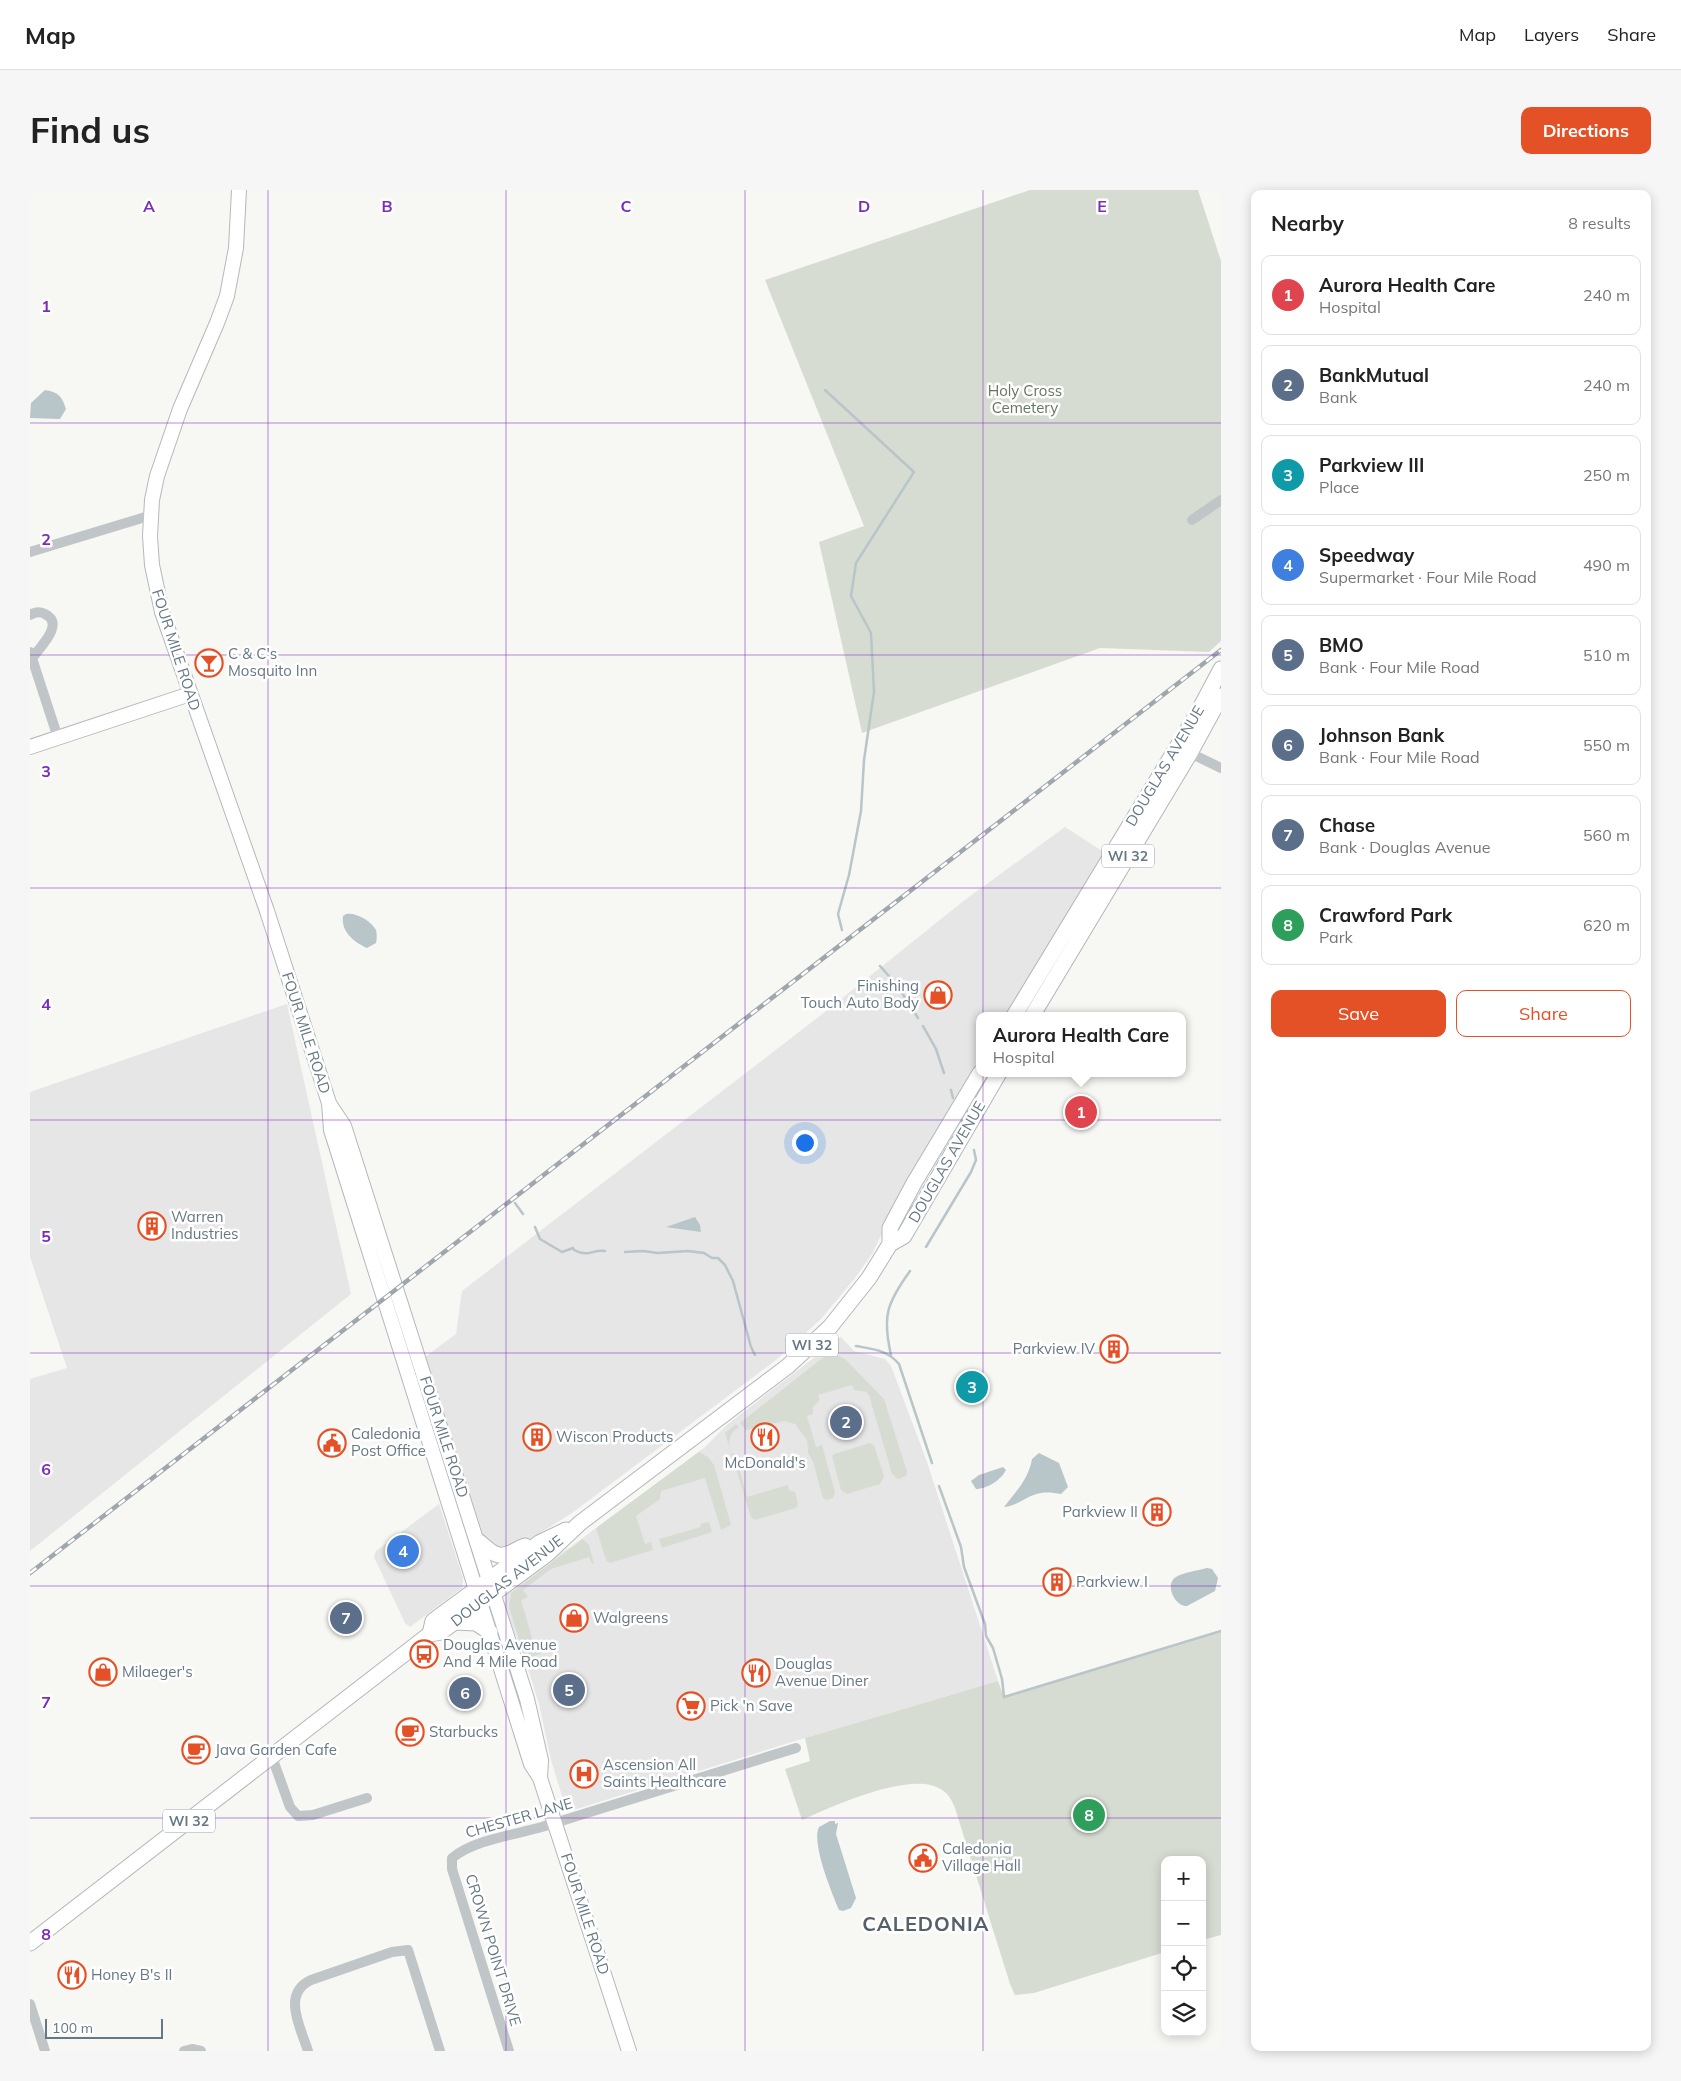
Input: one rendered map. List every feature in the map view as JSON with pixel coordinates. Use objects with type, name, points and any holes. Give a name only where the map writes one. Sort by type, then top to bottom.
[{"type":"main road","name":"DOUGLAS AVENUE","points":[[1034,1012],[1183,750],[1196,716],[1221,669]]},
{"type":"main road","name":"DOUGLAS AVENUE","points":[[1017,1012],[1183,750],[1221,696]]},
{"type":"main road","name":"DOUGLAS AVENUE","points":[[890,1244],[890,1228],[978,1077]]},
{"type":"main road","name":"DOUGLAS AVENUE","points":[[492,1586],[546,1555],[580,1523],[783,1370],[809,1347],[850,1303],[890,1244],[904,1236],[997,1077]]},
{"type":"main road","name":"DOUGLAS AVENUE","points":[[430,1634],[433,1621],[479,1596],[534,1547],[580,1523]]},
{"type":"main road","points":[[478,1541],[491,1553],[501,1555],[511,1553],[523,1545],[534,1547]]},
{"type":"main road","name":"DOUGLAS AVENUE","points":[[30,1943],[430,1634],[441,1632],[456,1622],[479,1596]]},
{"type":"main road","points":[[456,1622],[476,1623],[490,1632]]},
{"type":"street","name":"FOUR MILE ROAD","points":[[239,190],[239,224],[227,296],[164,453],[152,500],[150,536],[154,582],[162,612],[190,694],[267,911],[329,1103],[331,1130],[531,1764],[540,1778],[556,1823],[630,2051]]},
{"type":"street","points":[[1192,520],[1221,500]]},
{"type":"street","points":[[30,552],[152,515]]},
{"type":"street","points":[[30,615],[40,612],[46,614],[51,618],[53,625],[46,641],[31,654],[58,738]]},
{"type":"street","points":[[30,747],[190,694]]},
{"type":"street","points":[[1183,750],[1221,768]]},
{"type":"street","name":"FOUR MILE ROAD","points":[[329,1103],[344,1126],[478,1541],[527,1699],[541,1760],[540,1778]]},
{"type":"street","name":"CHESTER LANE","points":[[452,1858],[460,1851],[492,1840],[556,1823],[796,1748]]},
{"type":"street","points":[[272,1757],[290,1808],[298,1816],[312,1815],[367,1798]]},
{"type":"street","name":"CROWN POINT DRIVE","points":[[452,1858],[452,1869],[509,2051]]},
{"type":"street","points":[[308,2051],[294,2006],[296,1993],[300,1988],[311,1980],[392,1952],[408,1950],[440,2051]]},
{"type":"street","points":[[30,2004],[45,2051]]},
{"type":"street","points":[[184,2051],[192,2049],[201,2051]]},
{"type":"shaded area","points":[[45,390],[56,393],[63,401],[66,409],[60,419],[30,418],[31,403]]},
{"type":"shaded area","points":[[1065,827],[1105,853],[1010,1012],[976,1012],[976,1071],[900,1196],[872,1254],[821,1319],[776,1360],[572,1513],[511,1551],[497,1552],[484,1538],[425,1357],[456,1334],[462,1291],[825,1012],[966,899]]},
{"type":"shaded area","points":[[346,914],[359,916],[371,923],[376,930],[376,943],[367,948],[349,936],[343,922],[343,916]]},
{"type":"shaded area","points":[[287,1004],[351,1294],[30,1551],[30,1379],[67,1368],[30,1257],[30,1092]]},
{"type":"shaded area","points":[[695,1217],[700,1225],[701,1232],[666,1227]]},
{"type":"shaded area","points":[[841,1337],[854,1351],[885,1359],[891,1366],[927,1462],[998,1681],[805,1738],[567,1812],[551,1760],[539,1704],[525,1659],[505,1608],[506,1594],[511,1588],[580,1540],[705,1447],[728,1424]]},
{"type":"shaded area","points":[[1039,1453],[1059,1463],[1068,1487],[1061,1494],[1036,1494],[1014,1505],[1004,1507],[1025,1479],[1032,1459]]},
{"type":"shaded area","points":[[1003,1467],[1006,1470],[1004,1474],[989,1486],[976,1489],[971,1481],[979,1475]]},
{"type":"shaded area","points":[[439,1504],[463,1578],[462,1588],[410,1627],[405,1623],[374,1557],[376,1551]]},
{"type":"shaded area","points":[[1207,1568],[1212,1569],[1218,1578],[1215,1591],[1187,1606],[1179,1603],[1171,1590],[1173,1580],[1183,1574]]},
{"type":"shaded area","points":[[830,1821],[835,1821],[835,1824],[838,1823],[836,1834],[856,1898],[851,1908],[843,1911],[839,1910],[823,1868],[818,1844],[817,1834],[819,1827]]},
{"type":"green space","name":"Holy Cross Cemetery","points":[[1030,190],[1198,190],[1221,261],[1221,641],[1209,652],[1100,648],[862,733],[819,542],[864,526],[765,280]]},
{"type":"green space","points":[[830,1352],[845,1359],[884,1399],[907,1472],[906,1476],[898,1479],[892,1474],[869,1395],[866,1392],[854,1390],[852,1385],[818,1395],[820,1400],[813,1407],[813,1414],[807,1416],[816,1447],[822,1445],[835,1492],[833,1498],[826,1500],[823,1498],[813,1462],[808,1453],[807,1440],[795,1424],[784,1421],[746,1430],[740,1423]]},
{"type":"green space","points":[[736,1424],[739,1427],[731,1435],[729,1442],[730,1450],[725,1433]]},
{"type":"green space","points":[[870,1443],[874,1445],[884,1476],[880,1484],[847,1494],[841,1490],[832,1456]]},
{"type":"green space","points":[[699,1452],[708,1457],[714,1465],[731,1525],[721,1530],[705,1478],[661,1491],[660,1499],[636,1516],[645,1544],[651,1542],[653,1550],[610,1563],[606,1560],[596,1528]]},
{"type":"green space","points":[[731,1453],[735,1454],[747,1497],[788,1485],[789,1490],[795,1492],[798,1504],[796,1508],[755,1520],[751,1517]]},
{"type":"green space","points":[[709,1522],[712,1532],[662,1548],[659,1539],[701,1527],[700,1524]]},
{"type":"green space","points":[[583,1539],[589,1545],[594,1564],[592,1564],[589,1557],[551,1569],[523,1590],[528,1597],[521,1600],[536,1651],[542,1650],[540,1654],[525,1659],[509,1607],[511,1593]]},
{"type":"green space","points":[[1221,1631],[1221,1935],[1206,1939],[1206,1856],[1161,1856],[1161,1953],[1034,1993],[1015,1995],[955,1808],[950,1798],[942,1790],[929,1785],[912,1784],[893,1787],[851,1799],[802,1820],[785,1769],[810,1761],[805,1738],[998,1681],[1004,1697]]},
{"type":"waterway","points":[[825,390],[914,472],[856,563],[851,596],[871,633],[874,692],[864,760],[861,811],[849,875],[838,914],[842,930]]},
{"type":"waterway","points":[[880,966],[897,985],[918,1018]]},
{"type":"waterway","points":[[923,1026],[936,1049],[944,1073]]},
{"type":"waterway","points":[[951,1090],[953,1098]]},
{"type":"waterway","points":[[926,1247],[971,1172],[976,1160],[974,1150]]},
{"type":"waterway","points":[[515,1203],[523,1214]]},
{"type":"waterway","points":[[535,1227],[540,1239],[562,1252],[573,1248],[583,1253],[605,1251]]},
{"type":"waterway","points":[[625,1252],[643,1251],[658,1253],[688,1251],[704,1253],[712,1258],[718,1258],[725,1265],[733,1281],[751,1347],[755,1355]]},
{"type":"waterway","points":[[891,1355],[887,1330],[889,1310],[896,1292],[910,1271]]},
{"type":"waterway","points":[[856,1346],[885,1353],[899,1364],[932,1463]]},
{"type":"waterway","points":[[939,1486],[961,1547],[964,1567],[985,1624],[986,1636],[993,1648],[1002,1679],[1004,1697],[1221,1631]]},
{"type":"railway","points":[[30,1573],[1221,650]]},
{"type":"place","name":"C & C's Mosquito Inn","points":[[209,663]]},
{"type":"place","name":"Finishing Touch Auto Body","points":[[938,995]]},
{"type":"place","name":"Aurora Health Care","points":[[1081,1112]]},
{"type":"place","name":"Warren Industries","points":[[152,1226]]},
{"type":"place","name":"Parkview IV","points":[[1114,1349]]},
{"type":"place","name":"Parkview III","points":[[972,1387]]},
{"type":"place","name":"BankMutual","points":[[846,1422]]},
{"type":"place","name":"Wiscon Products","points":[[537,1437]]},
{"type":"place","name":"McDonald's","points":[[765,1437]]},
{"type":"place","name":"Caledonia Post Office","points":[[332,1443]]},
{"type":"place","name":"Parkview II","points":[[1157,1512]]},
{"type":"place","name":"Speedway","points":[[403,1551]]},
{"type":"place","name":"Parkview I","points":[[1057,1582]]},
{"type":"place","name":"Chase","points":[[346,1618]]},
{"type":"place","name":"Walgreens","points":[[574,1618]]},
{"type":"place","name":"Douglas Avenue And 4 Mile Road","points":[[424,1654]]},
{"type":"place","name":"Milaeger's","points":[[103,1672]]},
{"type":"place","name":"Douglas Avenue Diner","points":[[756,1673]]},
{"type":"place","name":"BMO","points":[[569,1690]]},
{"type":"place","name":"Johnson Bank","points":[[465,1693]]},
{"type":"place","name":"Pick 'n Save","points":[[691,1706]]},
{"type":"place","name":"Starbucks","points":[[410,1732]]},
{"type":"place","name":"Java Garden Cafe","points":[[196,1750]]},
{"type":"place","name":"Ascension All Saints Healthcare","points":[[584,1774]]},
{"type":"place","name":"Crawford Park","points":[[1089,1815]]},
{"type":"place","name":"Caledonia Village Hall","points":[[923,1858]]},
{"type":"place","name":"Honey B's II","points":[[72,1975]]},
{"type":"district","name":"CALEDONIA","points":[[926,1924]]}]
